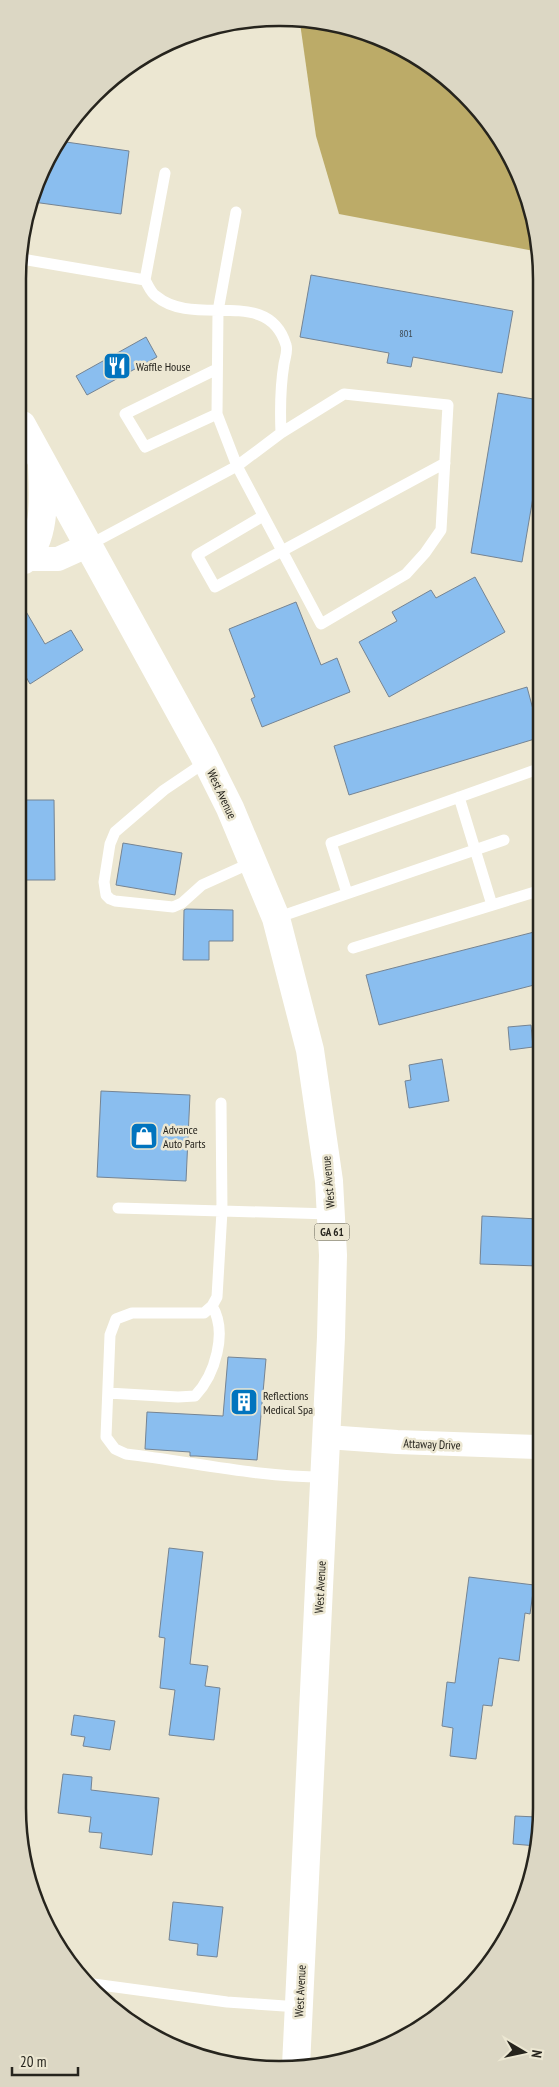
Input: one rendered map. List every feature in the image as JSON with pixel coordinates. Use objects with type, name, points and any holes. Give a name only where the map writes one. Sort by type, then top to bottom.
[{"type":"main road","name":"West Avenue","points":[[26,432],[90,545],[207,761],[253,862],[276,918],[310,1050],[320,1108],[331,1214],[333,1255],[327,1437],[296,2060]]},
{"type":"main road","points":[[26,556],[36,542],[40,527],[43,486],[42,461]]},
{"type":"street","points":[[26,560],[58,559],[90,545]]},
{"type":"street","name":"Attaway Drive","points":[[327,1437],[397,1442],[533,1447]]},
{"type":"lane","points":[[165,173],[145,280],[155,296],[180,308],[260,313],[276,323],[287,347],[280,388],[281,433]]},
{"type":"lane","points":[[90,545],[237,466],[281,433],[344,394],[448,405],[441,530],[425,553],[406,574],[321,624],[237,466],[216,414],[218,311],[236,212]]},
{"type":"lane","points":[[27,260],[145,280]]},
{"type":"lane","points":[[216,414],[145,447],[124,414],[217,369]]},
{"type":"lane","points":[[263,516],[198,555],[215,587],[444,463]]},
{"type":"lane","points":[[207,761],[164,790],[115,832],[110,844],[104,882],[106,895],[115,901],[173,907],[202,885],[253,862]]},
{"type":"lane","points":[[348,893],[331,843],[533,771]]},
{"type":"lane","points":[[459,797],[492,905]]},
{"type":"lane","points":[[276,918],[504,840]]},
{"type":"lane","points":[[353,948],[533,893]]},
{"type":"lane","points":[[221,1103],[222,1211],[218,1297],[204,1313],[132,1313],[116,1319],[110,1335],[106,1437],[115,1449],[126,1454],[286,1477],[325,1477]]},
{"type":"lane","points":[[118,1208],[331,1214]]},
{"type":"lane","points":[[108,1393],[178,1397],[195,1396],[204,1386],[209,1376],[220,1335],[220,1324],[212,1306]]},
{"type":"lane","points":[[98,1985],[227,2002],[299,2007]]},
{"type":"shaded area","points":[[301,27],[345,35],[392,52],[434,79],[459,100],[490,139],[507,167],[519,198],[531,251],[339,214],[316,136]]},
{"type":"building","points":[[67,142],[129,151],[121,214],[39,203],[52,167]]},
{"type":"building","points":[[311,275],[513,311],[502,373],[413,357],[411,367],[387,363],[389,353],[300,337]]},
{"type":"building","name":"Waffle House","points":[[146,337],[157,357],[87,395],[76,376]]},
{"type":"building","points":[[498,393],[533,399],[533,497],[522,562],[471,553]]},
{"type":"building","points":[[475,577],[505,632],[389,697],[359,642],[397,621],[392,612],[431,590],[436,598]]},
{"type":"building","points":[[296,602],[321,665],[337,658],[350,692],[262,727],[251,699],[255,697],[229,629]]},
{"type":"building","points":[[26,612],[45,644],[71,630],[83,650],[30,684],[26,677]]},
{"type":"building","points":[[527,687],[533,709],[533,740],[349,795],[334,746]]},
{"type":"building","points":[[26,800],[54,800],[55,880],[26,880]]},
{"type":"building","points":[[123,843],[182,853],[175,895],[116,885]]},
{"type":"building","points":[[184,910],[233,910],[233,941],[209,941],[209,960],[183,960]]},
{"type":"building","points":[[533,932],[533,985],[379,1025],[366,975]]},
{"type":"building","points":[[531,1025],[533,1047],[510,1050],[508,1027]]},
{"type":"building","points":[[442,1059],[449,1101],[409,1108],[405,1081],[411,1080],[409,1065]]},
{"type":"building","name":"Advance Auto Parts","points":[[101,1091],[190,1095],[186,1181],[97,1177]]},
{"type":"building","points":[[482,1216],[533,1219],[533,1266],[480,1264]]},
{"type":"building","name":"Reflections Medical Spa","points":[[228,1357],[266,1359],[257,1460],[190,1456],[190,1452],[145,1449],[147,1412],[223,1416]]},
{"type":"building","points":[[169,1548],[203,1552],[190,1664],[208,1666],[205,1686],[220,1688],[214,1740],[169,1735],[175,1690],[160,1688],[165,1638],[159,1637]]},
{"type":"building","points":[[469,1577],[533,1585],[530,1614],[525,1613],[519,1661],[499,1658],[492,1706],[483,1705],[476,1759],[450,1756],[453,1728],[442,1726],[447,1682],[455,1683]]},
{"type":"building","points":[[74,1715],[115,1721],[110,1750],[83,1746],[85,1737],[71,1735]]},
{"type":"building","points":[[63,1774],[92,1777],[91,1790],[159,1798],[152,1855],[100,1848],[102,1833],[89,1832],[91,1817],[58,1813]]},
{"type":"building","points":[[515,1816],[532,1817],[530,1845],[513,1844]]},
{"type":"building","points":[[173,1902],[223,1907],[217,1957],[197,1955],[198,1944],[169,1940]]},
{"type":"place","name":"Waffle House","points":[[117,366]]},
{"type":"place","name":"Advance Auto Parts","points":[[144,1136]]},
{"type":"place","name":"Reflections Medical Spa","points":[[244,1402]]}]
